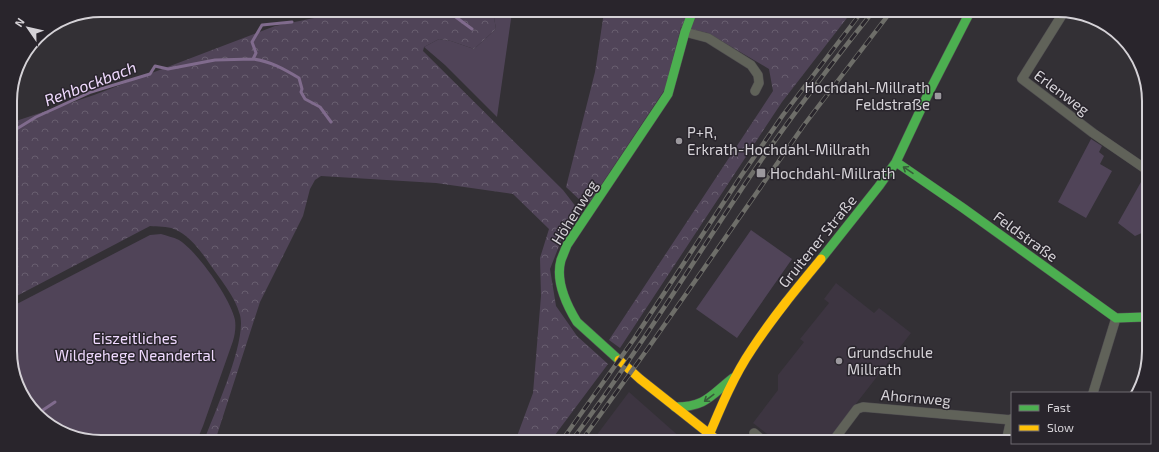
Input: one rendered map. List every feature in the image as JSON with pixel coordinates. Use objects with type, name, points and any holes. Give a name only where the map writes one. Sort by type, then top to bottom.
[{"type":"main road","name":"Höhenweg","points":[[691,17],[668,94],[567,245],[561,260],[560,278],[563,294],[577,322],[640,379],[708,435]]},
{"type":"main road","name":"Gruitener Straße","points":[[712,435],[736,376],[751,350],[770,323],[880,186],[896,162],[928,92],[967,17]]},
{"type":"main road","name":"Feldstraße","points":[[896,162],[921,178],[1116,318]]},
{"type":"main road","points":[[1116,318],[1142,317]]},
{"type":"main road","points":[[675,407],[703,403],[736,376]]},
{"type":"street","name":"Erlenweg","points":[[1061,17],[1022,79],[1093,133],[1142,167]]},
{"type":"street","points":[[685,32],[708,38],[751,65],[758,75],[759,84],[755,91]]},
{"type":"street","points":[[1093,392],[1116,318]]},
{"type":"street","name":"Ahornweg","points":[[838,435],[857,409],[863,407],[1011,420]]},
{"type":"street","points":[[1008,435],[1011,424]]},
{"type":"shaded area","name":"Grundschule Millrath","points":[[836,283],[874,313],[879,308],[911,333],[832,435],[769,435],[753,423],[778,390],[778,375],[804,342],[800,339],[829,303],[824,299]]},
{"type":"shaded area","points":[[629,392],[678,435],[597,435]]},
{"type":"green space","points":[[319,17],[494,17],[496,29],[474,49],[451,41],[439,39],[424,47],[423,51],[563,190],[580,212],[563,236],[550,269],[556,306],[577,336],[608,364],[555,435],[517,435],[533,393],[541,296],[540,258],[549,229],[513,194],[436,183],[321,176],[315,180],[310,189],[303,216],[260,302],[217,435],[206,435],[235,358],[241,326],[240,315],[235,301],[222,281],[198,248],[179,231],[171,228],[150,226],[17,296],[17,121],[94,95],[275,26]]},
{"type":"green space","points":[[494,17],[511,17],[497,117],[445,65],[424,47],[439,39],[451,41],[474,49],[496,29]]},
{"type":"green space","points":[[603,17],[848,17],[782,102],[620,348],[609,340],[773,91],[769,69],[708,33],[681,27],[665,89],[589,203],[582,202],[566,187],[595,72]]},
{"type":"green space","points":[[1091,139],[1102,146],[1099,152],[1104,156],[1100,164],[1112,171],[1086,218],[1058,202]]},
{"type":"green space","points":[[1142,182],[1142,233],[1135,236],[1118,223]]},
{"type":"green space","points":[[751,230],[792,259],[737,338],[696,309]]},
{"type":"green space","name":"Eiszeitliches Wildgehege Neandertal","points":[[161,234],[172,237],[179,240],[195,254],[220,288],[227,300],[235,320],[233,341],[203,426],[199,435],[95,435],[74,431],[54,421],[38,407],[31,398],[21,378],[17,357],[17,304],[150,235]]},
{"type":"waterway","points":[[456,17],[472,29]]},
{"type":"waterway","name":"Rehbockbach","points":[[17,129],[36,117],[91,92],[150,74],[155,66],[168,69],[215,60],[253,59],[256,53],[252,42],[262,25],[292,22]]},
{"type":"waterway","points":[[253,59],[271,64],[299,78],[302,89],[301,92],[305,99],[320,107],[331,122]]},
{"type":"waterway","points":[[42,411],[55,402]]},
{"type":"railway","points":[[566,435],[634,339],[783,115],[858,17]]},
{"type":"railway","points":[[576,435],[640,344],[762,159],[869,17]]},
{"type":"railway","points":[[586,435],[804,125],[887,17]]},
{"type":"traffic: fast","points":[[619,360],[577,322],[563,292],[559,276],[561,260],[567,245],[668,94],[691,17]]},
{"type":"traffic: fast","points":[[821,259],[879,186],[896,162],[929,92],[967,17]]},
{"type":"traffic: fast","points":[[896,162],[963,208],[1116,318],[1142,317]]},
{"type":"traffic: fast","points":[[675,407],[694,405],[701,402],[713,395],[733,378]]},
{"type":"traffic: slow","points":[[709,435],[727,393],[745,360],[777,314],[821,259]]},
{"type":"traffic: slow","points":[[619,360],[640,379],[711,435]]},
{"type":"place","name":"Hochdahl-Millrath Feldstraße","points":[[938,96]]},
{"type":"place","name":"P+R, Erkrath-Hochdahl-Millrath","points":[[679,141]]},
{"type":"place","name":"Hochdahl-Millrath","points":[[761,173]]},
{"type":"place","name":"Grundschule Millrath","points":[[839,361]]}]
